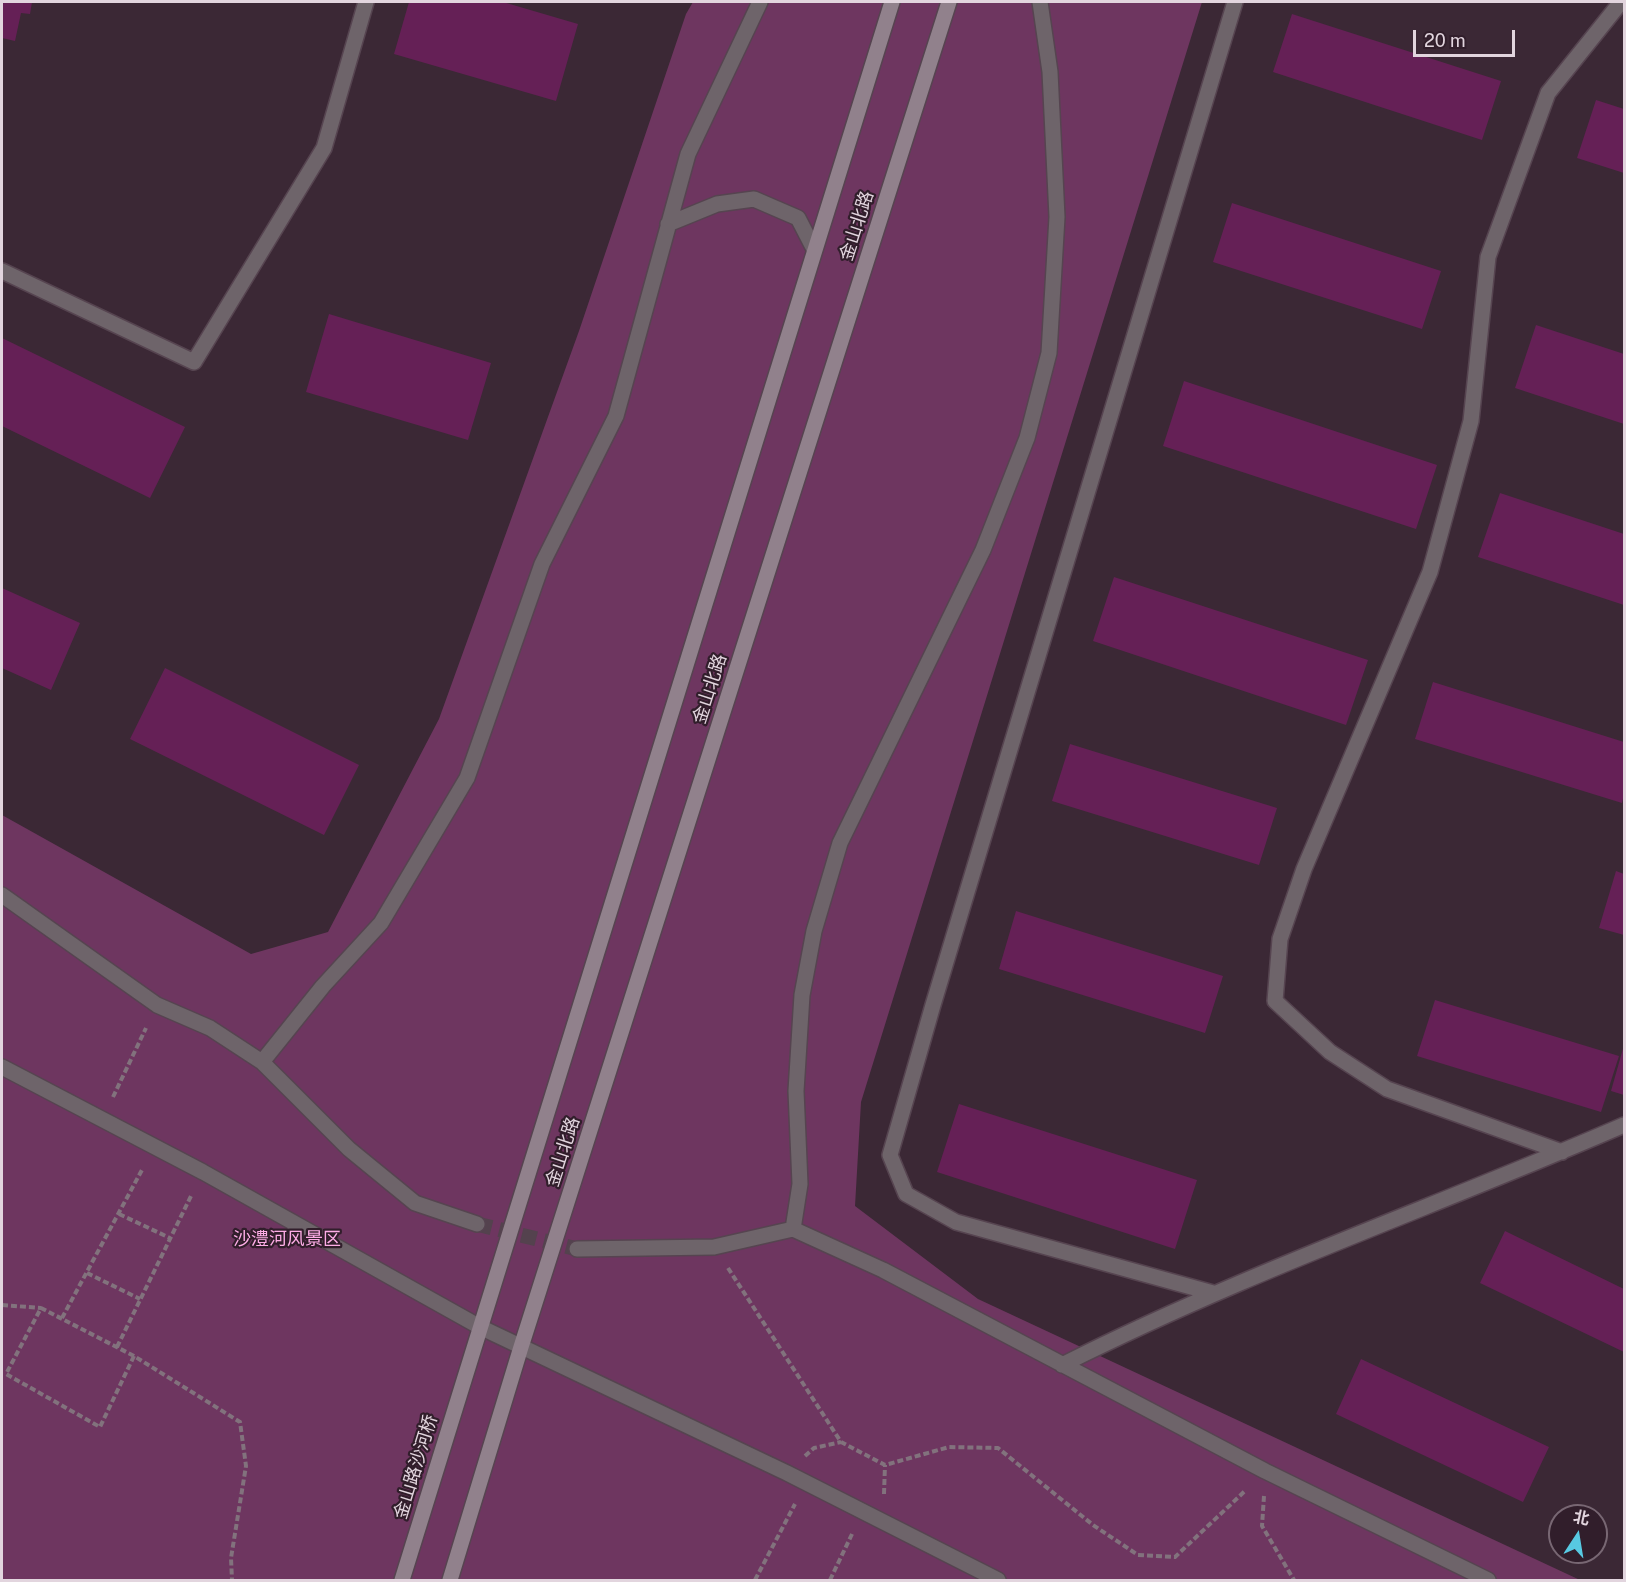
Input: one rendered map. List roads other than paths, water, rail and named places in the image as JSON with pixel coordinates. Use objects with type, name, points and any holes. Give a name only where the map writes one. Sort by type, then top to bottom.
[{"type":"main road","name":"金山北路","points":[[468,1366],[892,2]]},
{"type":"main road","name":"金山北路","points":[[450,1581],[521,1347],[949,2]]},
{"type":"main road","name":"金山路沙河桥","points":[[402,1581],[468,1366]]},
{"type":"street","points":[[2,271],[194,362],[324,148],[366,2]]},
{"type":"street","points":[[261,1062],[323,986],[381,923],[467,778],[542,564],[616,416],[687,154],[760,2]]},
{"type":"street","points":[[793,1229],[800,1184],[796,1091],[802,996],[817,920],[840,843],[982,550],[1027,438],[1049,353],[1057,217],[1050,72],[1040,2]]},
{"type":"street","points":[[1213,1293],[956,1222],[906,1194],[890,1155],[1234,2]]},
{"type":"street","points":[[1562,1152],[1387,1089],[1330,1052],[1275,1001],[1280,939],[1304,869],[1430,572],[1471,421],[1488,257],[1548,93],[1621,2]]},
{"type":"street","points":[[668,224],[717,204],[754,199],[798,219],[814,249]]},
{"type":"street","points":[[2,895],[157,1005],[210,1028],[261,1062],[349,1149],[415,1203],[477,1224]]},
{"type":"street","points":[[2,1067],[203,1172],[480,1328],[787,1473],[998,1581]]},
{"type":"street","points":[[1062,1365],[1213,1293],[1624,1125]]},
{"type":"street","points":[[577,1250],[714,1247],[793,1229],[883,1270],[1265,1471],[1488,1581]]},
{"type":"tunnel","points":[[477,1224],[577,1249]]},
{"type":"park label","name":"沙澧河风景区","points":[[287,1239]]}]
